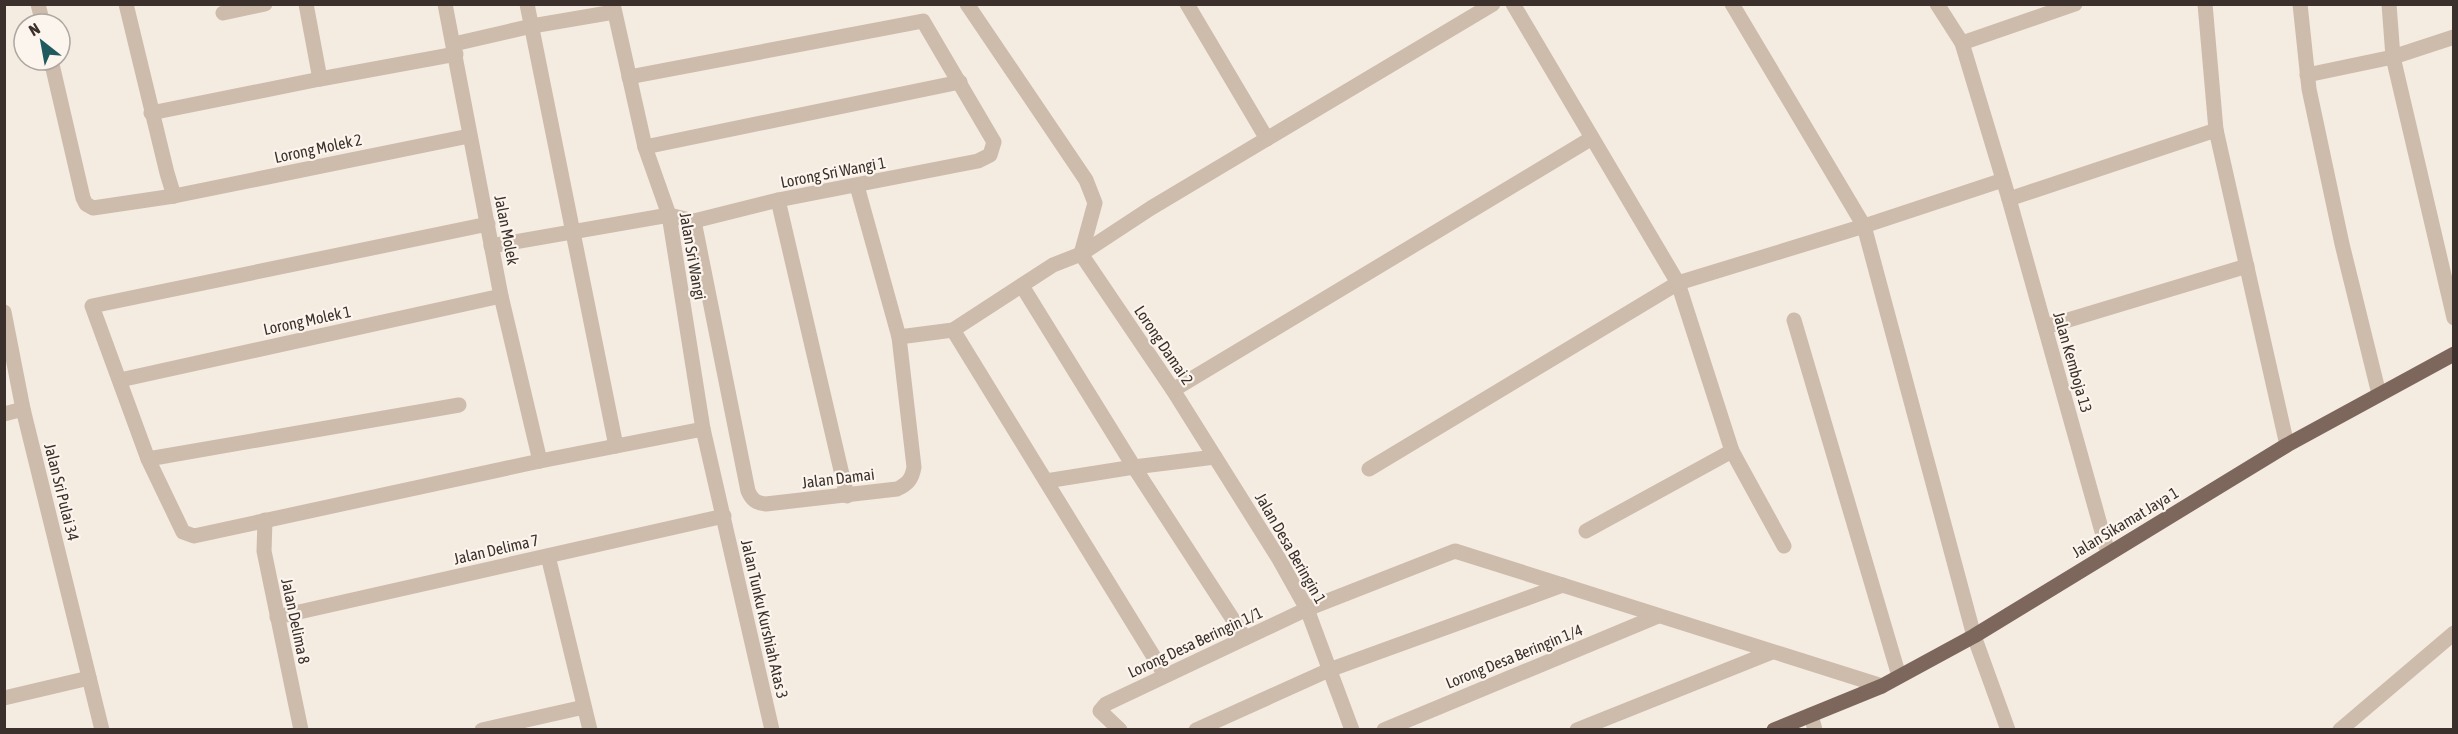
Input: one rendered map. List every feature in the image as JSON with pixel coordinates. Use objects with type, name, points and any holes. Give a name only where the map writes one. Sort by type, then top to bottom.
[{"type":"main road","name":"Jalan Sikamat Jaya 1","points":[[1774,729],[1813,722],[1974,636],[2288,445],[2454,354]]},
{"type":"street","points":[[126,4],[151,113],[174,196]]},
{"type":"street","points":[[223,13],[265,4]]},
{"type":"street","points":[[306,4],[320,79]]},
{"type":"street","name":"Jalan Molek","points":[[445,4],[501,296],[540,461]]},
{"type":"street","points":[[527,4],[616,446]]},
{"type":"street","points":[[967,4],[1086,180],[1095,203],[1081,254]]},
{"type":"street","points":[[1187,4],[1267,139]]},
{"type":"street","points":[[899,337],[953,330],[1053,265],[1081,254],[1151,208],[1494,4]]},
{"type":"street","points":[[1513,4],[1678,283],[1732,451],[1784,546]]},
{"type":"street","points":[[1732,4],[1864,226],[1974,636],[2008,729]]},
{"type":"street","name":"Jalan Kemboja 13","points":[[1937,4],[1962,43],[2009,199],[2108,553]]},
{"type":"street","points":[[1962,43],[2075,4]]},
{"type":"street","points":[[2205,4],[2216,130],[2288,445]]},
{"type":"street","points":[[2300,4],[2307,75],[2342,244],[2379,394]]},
{"type":"street","points":[[2389,4],[2392,57],[2454,318]]},
{"type":"street","points":[[151,113],[455,49],[532,26],[614,8]]},
{"type":"street","name":"Jalan Sri Wangi","points":[[614,8],[645,147],[669,215],[703,429],[724,516]]},
{"type":"street","points":[[629,77],[923,21],[960,82],[645,147]]},
{"type":"street","points":[[2307,75],[2392,57],[2454,37]]},
{"type":"street","name":"Lorong Molek 2","points":[[54,72],[83,198],[86,204],[93,208],[100,209],[174,196],[469,136]]},
{"type":"street","name":"Lorong Sri Wangi 1","points":[[669,215],[694,221],[778,200],[978,161],[990,155],[994,142],[960,82]]},
{"type":"street","points":[[2009,199],[2216,130]]},
{"type":"street","points":[[1173,390],[1592,138]]},
{"type":"street","points":[[1369,469],[1678,283],[1864,226],[2003,180]]},
{"type":"street","name":"Jalan Damai","points":[[694,221],[751,498],[758,503],[765,504],[897,489],[906,485],[913,477],[914,467],[899,337],[857,186]]},
{"type":"street","points":[[778,200],[847,496]]},
{"type":"street","points":[[491,246],[669,215]]},
{"type":"street","points":[[488,224],[92,306],[148,459],[183,532],[194,536],[540,461],[703,429]]},
{"type":"street","name":"Lorong Damai 2","points":[[1081,254],[1173,390],[1215,457]]},
{"type":"street","points":[[2045,327],[2247,266]]},
{"type":"street","points":[[1022,286],[1134,467],[1245,638]]},
{"type":"street","name":"Lorong Molek 1","points":[[120,380],[501,296]]},
{"type":"street","name":"Jalan Sri Pulai 34","points":[[4,312],[23,409],[102,729]]},
{"type":"street","points":[[1794,320],[1899,676]]},
{"type":"street","points":[[953,330],[1166,675]]},
{"type":"street","points":[[148,459],[459,405]]},
{"type":"street","points":[[4,414],[23,409]]},
{"type":"street","points":[[1586,531],[1732,451]]},
{"type":"street","points":[[1046,481],[1215,457]]},
{"type":"street","name":"Jalan Desa Beringin 1","points":[[1215,457],[1279,559],[1307,609],[1352,729]]},
{"type":"street","name":"Jalan Delima 7","points":[[277,617],[724,516]]},
{"type":"street","name":"Jalan Tunku Kurshiah Atas 3","points":[[724,516],[772,729]]},
{"type":"street","name":"Jalan Delima 8","points":[[265,520],[264,551],[300,729]]},
{"type":"street","name":"Lorong Desa Beringin 1/1","points":[[1120,729],[1100,711],[1106,704],[1307,609],[1455,551],[1882,686]]},
{"type":"street","points":[[548,555],[590,729]]},
{"type":"street","points":[[1196,729],[1329,670],[1563,585]]},
{"type":"street","name":"Lorong Desa Beringin 1/4","points":[[1384,729],[1658,616]]},
{"type":"street","points":[[2340,729],[2454,633]]},
{"type":"street","points":[[1577,729],[1772,652]]},
{"type":"street","points":[[4,698],[89,678]]},
{"type":"street","points":[[482,729],[585,707]]}]
